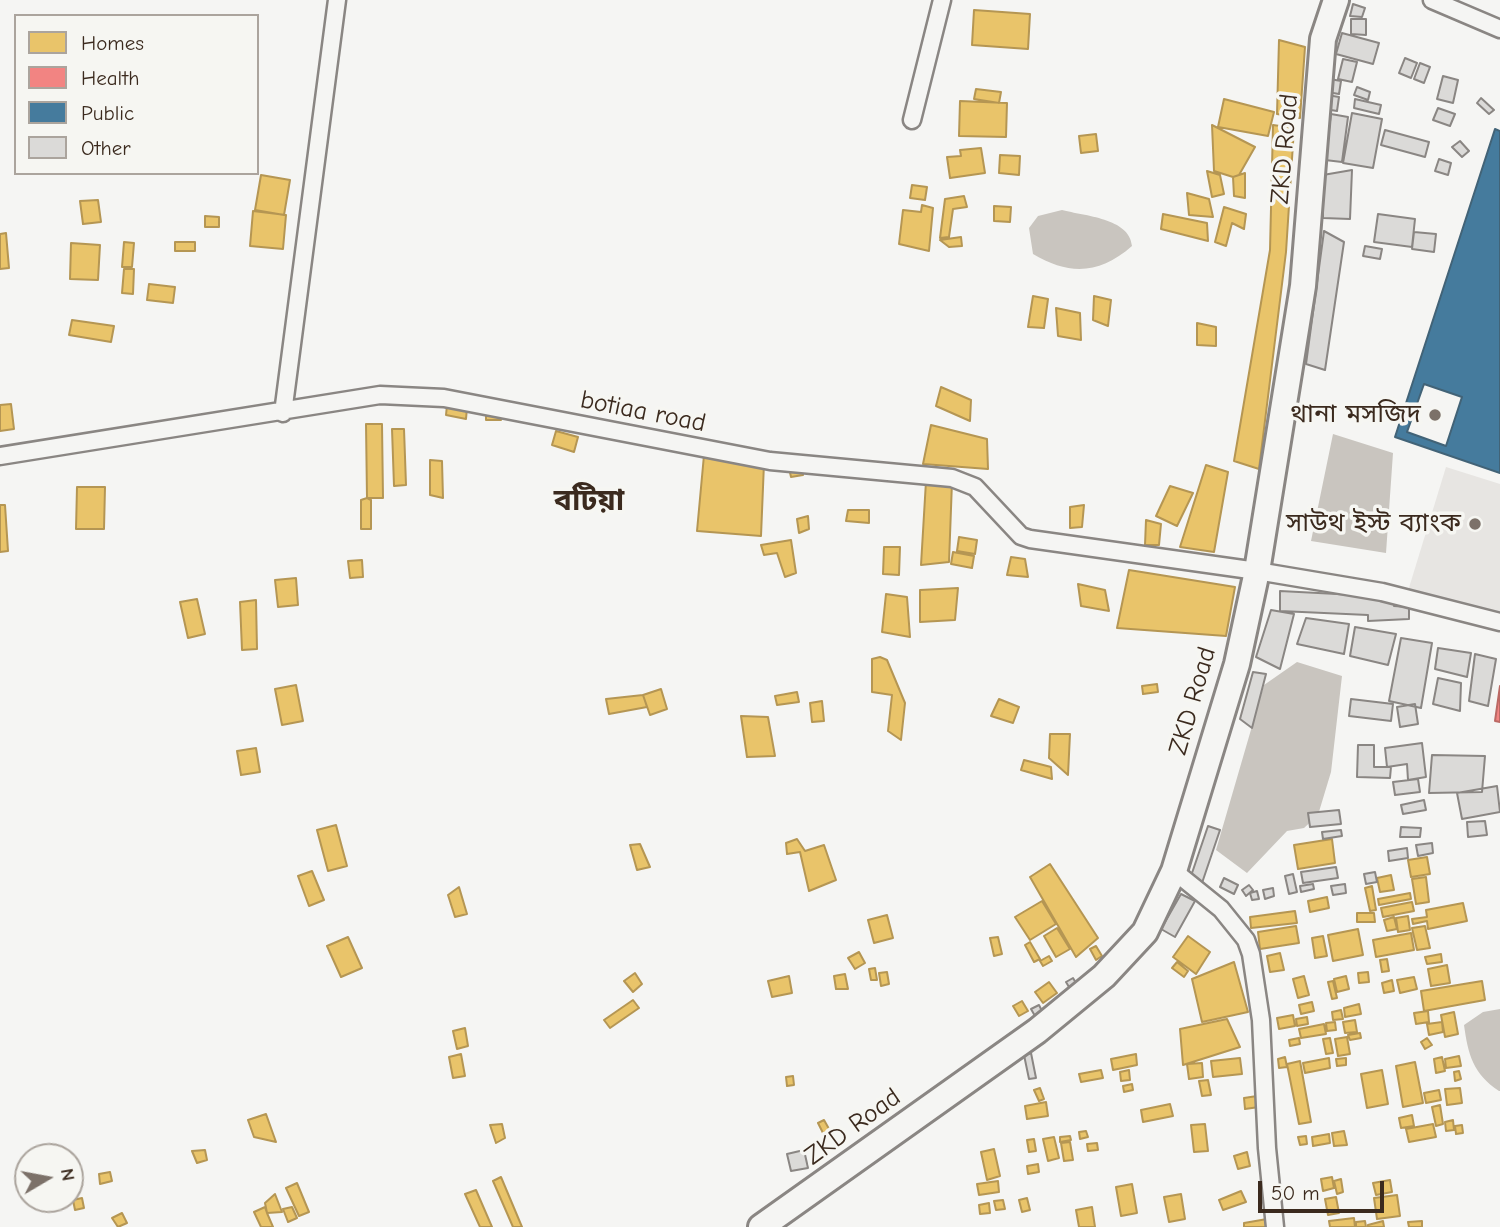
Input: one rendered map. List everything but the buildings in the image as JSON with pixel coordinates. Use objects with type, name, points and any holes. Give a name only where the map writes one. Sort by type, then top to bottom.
[{"type":"main road","name":"ZKD Road","points":[[761,1227],[953,1093],[1104,976],[1145,932],[1174,871],[1237,664],[1257,571],[1303,286],[1323,40],[1336,0]]},
{"type":"street","points":[[283,413],[337,0]]},
{"type":"street","points":[[912,120],[942,0]]},
{"type":"street","points":[[1432,0],[1500,29]]},
{"type":"street","name":"botiaa road","points":[[0,456],[380,396],[444,398],[770,461],[952,478],[975,487],[1021,536],[1030,539],[1257,571],[1382,592],[1500,622]]},
{"type":"street","points":[[1174,871],[1221,909],[1246,940],[1251,954],[1261,1020],[1267,1148],[1275,1227]]},
{"type":"shaded area","points":[[1062,210],[1115,224],[1123,229],[1132,246],[1108,262],[1084,269],[1060,266],[1033,254],[1029,228],[1038,216]]},
{"type":"shaded area","points":[[1333,434],[1393,453],[1386,553],[1311,541]]},
{"type":"shaded area","points":[[1446,467],[1500,484],[1500,620],[1408,591]]},
{"type":"shaded area","points":[[1297,662],[1342,676],[1331,772],[1318,815],[1304,828],[1287,831],[1247,873],[1216,850],[1264,685]]},
{"type":"shaded area","points":[[1500,1009],[1499,1091],[1483,1078],[1473,1062],[1464,1025],[1483,1012]]},
{"type":"place","name":"থানা মসজিদ","points":[[1435,415]]},
{"type":"place","name":"সাউথ ইস্ট ব্যাংক","points":[[1475,524]]},
{"type":"district","name":"বটিয়া","points":[[589,502]]}]
